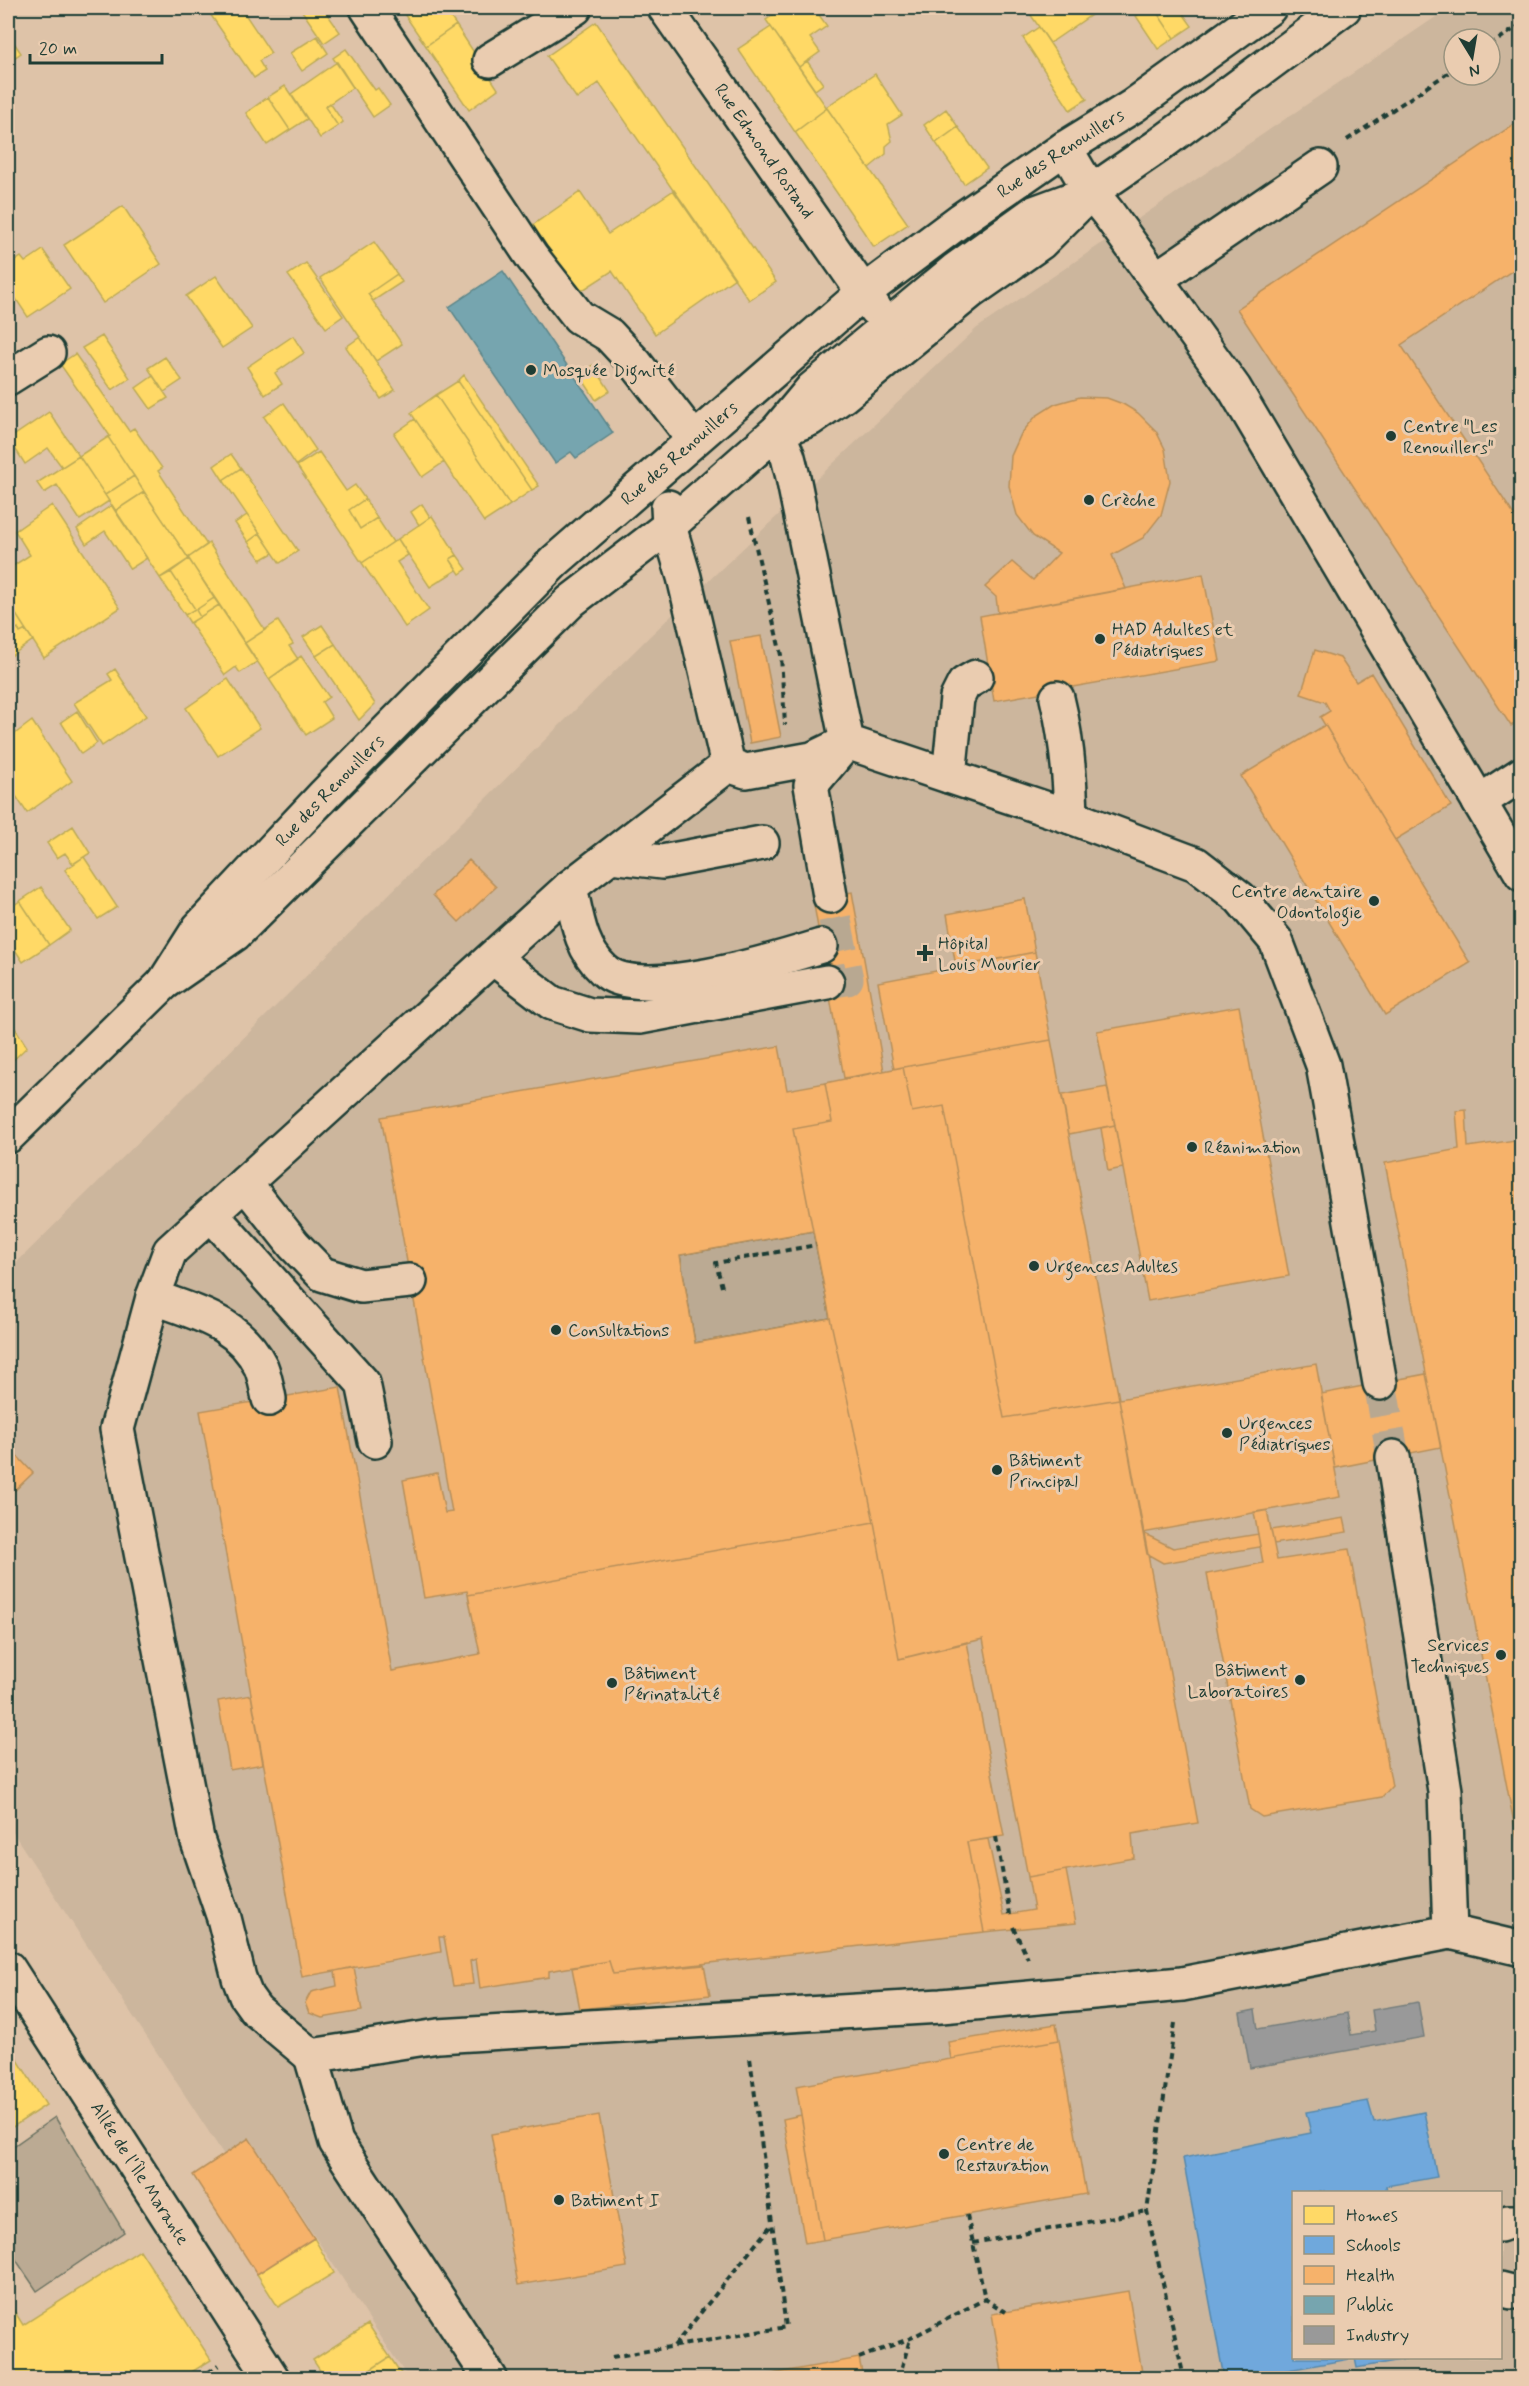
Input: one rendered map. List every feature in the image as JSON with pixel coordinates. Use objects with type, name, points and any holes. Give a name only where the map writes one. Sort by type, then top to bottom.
[{"type":"street","points":[[368,8],[532,257],[579,317],[609,335],[636,364],[694,439]]},
{"type":"street","points":[[490,60],[575,8]]},
{"type":"street","name":"Rue Edmond Rostand","points":[[665,8],[887,325]]},
{"type":"street","name":"Rue des Renouillers","points":[[164,983],[199,928],[325,794],[555,561],[863,293],[962,219],[1065,148],[1133,106],[1269,8]]},
{"type":"street","name":"Rue des Renouillers","points":[[777,431],[810,419],[843,396],[961,299],[1040,243],[1091,192],[1158,146],[1344,8]]},
{"type":"street","points":[[1065,148],[1091,192],[1234,388],[1521,874]]},
{"type":"street","points":[[1156,279],[1320,167]]},
{"type":"street","name":"Rue des Renouillers","points":[[9,1136],[164,983],[235,934],[572,601],[669,526],[777,431],[812,389],[955,270],[1034,213],[1091,192]]},
{"type":"street","points":[[8,378],[48,352]]},
{"type":"street","points":[[777,431],[788,457],[793,477],[847,742]]},
{"type":"street","points":[[667,463],[669,526],[684,577],[728,765]]},
{"type":"street","points":[[950,776],[957,698],[964,684],[976,677]]},
{"type":"street","points":[[1057,699],[1065,728],[1069,758],[1071,817]]},
{"type":"street","points":[[830,896],[811,784],[847,742]]},
{"type":"street","points":[[728,765],[746,771],[812,759],[847,742],[1071,817],[1196,864],[1240,898],[1276,941],[1323,1065],[1380,1383]]},
{"type":"street","points":[[490,2379],[336,2142],[311,2056],[270,2023],[246,1996],[233,1960],[224,1918],[197,1839],[117,1429],[153,1298],[170,1251],[570,887],[728,765]]},
{"type":"street","points":[[1479,802],[1521,774]]},
{"type":"street","points":[[611,856],[662,862],[762,843]]},
{"type":"street","points":[[570,887],[581,936],[590,955],[606,972],[626,982],[652,982],[740,970],[821,946]]},
{"type":"street","points":[[493,958],[552,1003],[590,1015],[640,1017],[827,982]]},
{"type":"street","points":[[244,1183],[294,1245],[322,1274],[361,1286],[410,1281]]},
{"type":"street","points":[[211,1214],[363,1383],[375,1441]]},
{"type":"street","points":[[153,1298],[219,1321],[250,1347],[262,1369],[269,1399]]},
{"type":"street","points":[[1393,1456],[1445,1791],[1450,1932]]},
{"type":"street","points":[[311,2056],[438,2036],[941,2006],[1182,1984],[1450,1932],[1521,1949]]},
{"type":"street","name":"Allée de l'Île Marante","points":[[8,1968],[272,2379]]},
{"type":"street","points":[[1502,2224],[1521,2222]]},
{"type":"street","points":[[1502,2290],[1512,2292],[1521,2290]]},
{"type":"path","points":[[1502,37],[1521,24]]},
{"type":"path","points":[[749,517],[781,655],[786,748],[789,763]]},
{"type":"path","points":[[722,1287],[716,1263],[816,1245]]},
{"type":"path","points":[[996,1837],[1010,1914]]},
{"type":"path","points":[[1182,1984],[1147,2211],[1184,2379]]},
{"type":"path","points":[[612,2357],[786,2327],[745,2018]]},
{"type":"path","points":[[973,2243],[1147,2211]]},
{"type":"path","points":[[967,2215],[985,2299],[1006,2312]]},
{"type":"path","points":[[674,2346],[772,2223]]},
{"type":"path","points":[[859,2358],[911,2338],[985,2299]]},
{"type":"path","points":[[899,2379],[911,2338]]},
{"type":"shaded area","name":"Hôpital Louis Mourier","points":[[1449,8],[1521,8],[1521,2378],[408,2378],[250,2138],[224,2155],[8,1825],[8,1271],[651,635],[977,328]]},
{"type":"shaded area","points":[[813,1231],[830,1318],[695,1343],[680,1255]]},
{"type":"shaded area","points":[[55,2117],[124,2232],[37,2291],[8,2248],[8,2150]]},
{"type":"building: Homes","points":[[206,8],[241,8],[271,53],[259,61],[265,71],[254,78]]},
{"type":"building: Homes","points":[[300,8],[323,8],[340,32],[324,43]]},
{"type":"building: Homes","points":[[400,8],[444,8],[456,25],[426,46]]},
{"type":"building: Homes","points":[[784,8],[814,8],[827,26],[810,38],[820,52],[799,67],[766,20]]},
{"type":"building: Homes","points":[[1026,8],[1090,8],[1094,13],[1050,43]]},
{"type":"building: Homes","points":[[1148,8],[1154,8],[1174,38],[1158,49],[1136,16]]},
{"type":"building: Homes","points":[[1154,8],[1179,8],[1192,26],[1174,38]]},
{"type":"building: Homes","points":[[596,22],[776,282],[749,300],[599,83],[577,99],[547,56]]},
{"type":"building: Homes","points":[[456,25],[498,89],[469,110],[426,46]]},
{"type":"building: Homes","points":[[771,27],[827,108],[795,132],[738,49]]},
{"type":"building: Homes","points":[[1039,27],[1087,99],[1070,110],[1023,38]]},
{"type":"building: Homes","points":[[8,34],[21,53],[8,62]]},
{"type":"building: Homes","points":[[317,36],[328,53],[302,71],[290,53]]},
{"type":"building: Homes","points":[[346,49],[375,90],[378,88],[390,105],[373,117],[333,58]]},
{"type":"building: Homes","points":[[807,61],[823,84],[815,90],[799,67]]},
{"type":"building: Homes","points":[[337,62],[353,87],[325,107],[338,126],[320,138],[291,94]]},
{"type":"building: Homes","points":[[875,74],[902,115],[888,124],[892,141],[886,146],[886,154],[869,168],[826,107]]},
{"type":"building: Homes","points":[[285,86],[307,119],[290,130],[268,97]]},
{"type":"building: Homes","points":[[268,97],[290,130],[267,145],[246,113]]},
{"type":"building: Homes","points":[[330,103],[343,122],[338,126],[325,107]]},
{"type":"building: Homes","points":[[827,108],[908,224],[874,247],[795,132]]},
{"type":"building: Homes","points":[[946,109],[958,127],[936,143],[924,125]]},
{"type":"building: Homes","points":[[958,127],[987,168],[964,184],[936,143]]},
{"type":"building: Homes","points":[[674,190],[735,278],[655,334],[612,271],[572,297],[527,229],[580,192],[608,234]]},
{"type":"building: Homes","points":[[123,206],[161,264],[103,303],[64,245]]},
{"type":"building: Homes","points":[[374,242],[397,274],[368,294],[402,344],[376,361],[320,278]]},
{"type":"building: Homes","points":[[43,250],[70,289],[28,317],[8,287],[8,266],[21,257],[25,262]]},
{"type":"building: Homes","points":[[306,263],[343,316],[326,328],[288,275]]},
{"type":"building: Homes","points":[[397,274],[402,282],[373,301],[368,294]]},
{"type":"building: Homes","points":[[216,276],[252,328],[222,348],[186,296]]},
{"type":"building: Homes","points":[[102,336],[130,378],[112,390],[82,348]]},
{"type":"building: Homes","points":[[293,336],[304,353],[275,373],[282,384],[265,395],[247,367]]},
{"type":"building: Homes","points":[[360,337],[395,390],[381,399],[346,347]]},
{"type":"building: Homes","points":[[75,354],[129,431],[134,428],[162,468],[158,471],[207,545],[188,558],[108,437],[110,436],[60,364]]},
{"type":"building: Homes","points":[[165,357],[182,380],[164,392],[148,368]]},
{"type":"building: Homes","points":[[593,365],[610,391],[596,400],[579,374]]},
{"type":"building: Homes","points":[[464,375],[539,486],[532,490],[458,381]]},
{"type":"building: Homes","points":[[153,376],[168,398],[151,409],[136,388]]},
{"type":"building: Homes","points":[[458,381],[532,490],[510,505],[436,395]]},
{"type":"building: Homes","points":[[436,395],[510,505],[484,522],[411,413]]},
{"type":"building: Homes","points":[[284,403],[316,450],[296,465],[264,417]]},
{"type":"building: Homes","points":[[49,412],[79,456],[62,467],[48,448],[25,464],[9,439]]},
{"type":"building: Homes","points":[[415,419],[444,462],[422,477],[394,434]]},
{"type":"building: Homes","points":[[108,437],[134,476],[105,495],[79,456]]},
{"type":"building: Homes","points":[[319,452],[346,491],[355,485],[365,499],[349,510],[360,529],[377,518],[393,542],[362,563],[297,466]]},
{"type":"building: Homes","points":[[231,454],[241,468],[223,480],[214,466]]},
{"type":"building: Homes","points":[[79,456],[109,501],[80,520],[57,485],[44,493],[37,483]]},
{"type":"building: Homes","points":[[241,468],[298,551],[280,563],[223,480]]},
{"type":"building: Homes","points":[[134,476],[144,492],[115,511],[105,495]]},
{"type":"building: Homes","points":[[144,492],[189,559],[160,578],[115,511]]},
{"type":"building: Homes","points":[[365,499],[377,518],[360,529],[349,510]]},
{"type":"building: Homes","points":[[422,504],[430,517],[419,525],[411,512]]},
{"type":"building: Homes","points":[[52,505],[120,608],[44,658],[8,602],[8,569],[30,555],[15,531]]},
{"type":"building: Homes","points":[[112,505],[147,558],[130,569],[105,531],[86,544],[77,529]]},
{"type":"building: Homes","points":[[247,515],[260,533],[248,542],[235,523]]},
{"type":"building: Homes","points":[[432,516],[457,555],[450,559],[457,570],[430,587],[398,539]]},
{"type":"building: Homes","points":[[260,533],[273,553],[261,560],[248,542]]},
{"type":"building: Homes","points":[[398,539],[408,555],[397,562],[429,610],[405,627],[362,563]]},
{"type":"building: Homes","points":[[209,543],[265,630],[245,643],[188,558]]},
{"type":"building: Homes","points":[[457,555],[467,569],[460,574],[450,559]]},
{"type":"building: Homes","points":[[189,559],[214,598],[196,610],[200,617],[190,623],[185,615],[195,609],[171,572]]},
{"type":"building: Homes","points":[[171,572],[195,609],[185,615],[160,578]]},
{"type":"building: Homes","points":[[214,598],[219,605],[200,617],[196,610]]},
{"type":"building: Homes","points":[[8,602],[26,630],[20,633],[18,628],[15,630],[11,624],[8,627]]},
{"type":"building: Homes","points":[[219,605],[257,662],[240,673],[236,667],[225,675],[190,623]]},
{"type":"building: Homes","points":[[278,621],[293,644],[289,646],[298,659],[269,679],[245,643]]},
{"type":"building: Homes","points":[[11,624],[15,630],[18,628],[20,633],[26,630],[33,640],[8,658],[8,627]]},
{"type":"building: Homes","points":[[322,625],[335,644],[316,656],[303,637]]},
{"type":"building: Homes","points":[[335,644],[375,704],[359,720],[316,656]]},
{"type":"building: Homes","points":[[301,656],[329,697],[322,702],[332,718],[306,735],[269,679]]},
{"type":"building: Homes","points":[[115,669],[146,716],[102,746],[74,703],[112,680],[108,674]]},
{"type":"building: Homes","points":[[228,679],[260,728],[218,756],[186,708]]},
{"type":"building: Homes","points":[[77,711],[97,743],[81,754],[61,722]]},
{"type":"building: Homes","points":[[32,721],[72,781],[27,813],[8,784],[8,739]]},
{"type":"building: Homes","points":[[73,826],[90,853],[73,864],[65,853],[57,858],[47,843]]},
{"type":"building: Homes","points":[[84,857],[117,907],[98,919],[65,870]]},
{"type":"building: Homes","points":[[41,887],[70,930],[49,945],[20,901]]},
{"type":"building: Homes","points":[[20,901],[49,945],[23,962],[8,939],[8,909]]},
{"type":"building: Homes","points":[[8,1017],[27,1047],[8,1065]]},
{"type":"building: Homes","points":[[8,2044],[46,2105],[8,2130]]},
{"type":"building: Homes","points":[[314,2238],[334,2273],[278,2307],[257,2274]]},
{"type":"building: Homes","points":[[140,2250],[211,2360],[182,2378],[8,2378],[8,2301],[23,2325]]},
{"type":"building: Homes","points":[[368,2324],[390,2357],[358,2378],[325,2378],[313,2360]]},
{"type":"building: Homes","points":[[390,2357],[404,2378],[358,2378]]},
{"type":"building: Schools","points":[[1368,2101],[1374,2122],[1424,2112],[1437,2177],[1386,2186],[1387,2191],[1292,2191],[1292,2359],[1349,2359],[1244,2378],[1224,2378],[1183,2158],[1311,2133],[1306,2112]]},
{"type":"building: Schools","points":[[1355,2359],[1406,2359],[1357,2368]]},
{"type":"building: Health","name":"Centre \"Les Renouillers\"","points":[[1522,119],[1522,264],[1401,345],[1522,527],[1522,719],[1511,726],[1237,309]]},
{"type":"building: Health","name":"Crèche","points":[[1080,397],[1107,398],[1123,404],[1138,413],[1156,431],[1165,449],[1170,481],[1161,515],[1143,538],[1112,555],[1126,589],[998,613],[996,597],[985,587],[1012,562],[1033,580],[1059,553],[1033,536],[1017,515],[1009,486],[1011,456],[1021,434],[1036,416],[1055,404]]},
{"type":"building: Health","name":"HAD Adultes et Pédiatriques","points":[[1203,574],[1220,661],[994,701],[980,616]]},
{"type":"building: Health","points":[[761,636],[781,737],[750,743],[730,641]]},
{"type":"building: Health","points":[[1315,650],[1340,658],[1356,682],[1371,673],[1451,806],[1395,840],[1320,717],[1330,711],[1325,702],[1301,694]]},
{"type":"building: Health","name":"Centre dentaire Odontologie","points":[[1325,725],[1470,963],[1385,1015],[1241,776]]},
{"type":"building: Health","points":[[469,860],[496,887],[459,922],[433,895]]},
{"type":"building: Health","points":[[852,892],[884,1071],[844,1078],[813,899]]},
{"type":"building: Health","points":[[1025,899],[1035,952],[956,967],[947,914]]},
{"type":"building: Health","points":[[1035,952],[1051,1040],[894,1069],[878,982]]},
{"type":"building: Health","name":"Réanimation","points":[[1239,1006],[1289,1276],[1148,1301],[1097,1031]]},
{"type":"building: Health","name":"Urgences Adultes","points":[[1051,1040],[1119,1399],[1004,1418],[944,1106],[912,1112],[903,1067]]},
{"type":"building: Health","name":"Consultations","points":[[779,1046],[787,1090],[825,1083],[832,1122],[793,1129],[813,1231],[680,1255],[695,1343],[830,1318],[874,1522],[468,1595],[467,1591],[424,1598],[403,1480],[437,1473],[445,1513],[452,1512],[381,1117]]},
{"type":"building: Health","name":"Bâtiment Principal","points":[[903,1067],[912,1112],[944,1106],[1004,1418],[1119,1399],[1198,1823],[1132,1834],[1134,1858],[1028,1877],[983,1639],[899,1659],[874,1522],[830,1318],[793,1129],[832,1122],[825,1083]]},
{"type":"building: Health","points":[[1107,1087],[1115,1125],[1069,1134],[1062,1095]]},
{"type":"building: Health","name":"Services Techniques","points":[[1466,1110],[1468,1147],[1522,1139],[1522,1864],[1385,1163],[1459,1149],[1456,1111]]},
{"type":"building: Health","points":[[1115,1125],[1123,1168],[1108,1171],[1101,1128]]},
{"type":"building: Health","name":"Urgences Pédiatriques","points":[[1316,1364],[1340,1497],[1143,1533],[1119,1399]]},
{"type":"building: Health","points":[[1426,1374],[1441,1447],[1335,1468],[1321,1394]]},
{"type":"building: Health","name":"Bâtiment Périnatalité","points":[[340,1387],[392,1671],[480,1654],[468,1595],[874,1522],[899,1659],[967,1642],[1004,1836],[967,1842],[984,1932],[613,1974],[609,1961],[549,1971],[549,1977],[480,1988],[476,1959],[470,1961],[473,1984],[453,1986],[444,1937],[439,1937],[441,1952],[302,1977],[200,1411]]},
{"type":"building: Health","points":[[8,1446],[33,1473],[8,1497]]},
{"type":"building: Health","name":"Bâtiment Laboratoires","points":[[1267,1510],[1277,1560],[1349,1549],[1392,1786],[1382,1797],[1262,1817],[1250,1809],[1207,1574],[1263,1563],[1254,1512]]},
{"type":"building: Health","points":[[1344,1518],[1347,1532],[1274,1544],[1271,1530]]},
{"type":"building: Health","points":[[1143,1533],[1173,1548],[1258,1534],[1260,1547],[1163,1563],[1147,1554]]},
{"type":"building: Health","points":[[251,1695],[263,1764],[230,1770],[218,1701]]},
{"type":"building: Health","points":[[988,1839],[1004,1915],[1034,1910],[1028,1877],[1066,1870],[1076,1923],[984,1932],[967,1842]]},
{"type":"building: Health","points":[[609,1961],[613,1974],[704,1965],[710,1995],[580,2009],[572,1968]]},
{"type":"building: Health","points":[[354,1967],[362,2011],[322,2018],[309,2013],[305,2003],[311,1992],[337,1986],[335,1971]]},
{"type":"building: Health","points":[[1056,2024],[1059,2040],[951,2059],[948,2042]]},
{"type":"building: Health","points":[[1265,2038],[1269,2039],[1269,2047],[1265,2048],[1261,2047],[1260,2043],[1261,2039]]},
{"type":"building: Health","points":[[1286,2038],[1291,2040],[1293,2045],[1291,2050],[1286,2052],[1281,2050],[1279,2045],[1281,2040]]},
{"type":"building: Health","name":"Centre de Restauration","points":[[1059,2040],[1086,2194],[823,2240],[796,2086]]},
{"type":"building: Health","name":"Batiment I","points":[[599,2115],[627,2267],[518,2285],[491,2134]]},
{"type":"building: Health","points":[[801,2115],[823,2240],[805,2243],[783,2119]]},
{"type":"building: Health","points":[[249,2138],[314,2238],[257,2274],[193,2175]]},
{"type":"building: Health","points":[[1128,2291],[1143,2378],[1003,2378],[992,2314]]},
{"type":"building: Health","points":[[859,2358],[863,2378],[749,2378]]},
{"type":"building: Public","name":"Mosquée Dignité","points":[[503,271],[613,433],[576,458],[571,452],[555,463],[449,307]]},
{"type":"building: Industry","points":[[1418,2002],[1424,2037],[1250,2068],[1240,2013],[1255,2010],[1258,2029],[1347,2013],[1351,2035],[1375,2031],[1372,2010]]},
{"type":"tunnel","points":[[827,982],[847,979],[830,896]]},
{"type":"tunnel","points":[[1380,1383],[1393,1457]]},
{"type":"place","name":"Mosquée Dignité","points":[[531,370]]},
{"type":"place","name":"Centre \"Les Renouillers\"","points":[[1391,436]]},
{"type":"place","name":"Crèche","points":[[1089,500]]},
{"type":"place","name":"HAD Adultes et Pédiatriques","points":[[1100,639]]},
{"type":"place","name":"Centre dentaire Odontologie","points":[[1374,901]]},
{"type":"place","name":"Hôpital Louis Mourier","points":[[925,953]]},
{"type":"place","name":"Réanimation","points":[[1192,1147]]},
{"type":"place","name":"Urgences Adultes","points":[[1034,1266]]},
{"type":"place","name":"Consultations","points":[[556,1330]]},
{"type":"place","name":"Urgences Pédiatriques","points":[[1227,1433]]},
{"type":"place","name":"Bâtiment Principal","points":[[997,1470]]},
{"type":"place","name":"Services Techniques","points":[[1501,1655]]},
{"type":"place","name":"Bâtiment Laboratoires","points":[[1300,1680]]},
{"type":"place","name":"Bâtiment Périnatalité","points":[[612,1683]]},
{"type":"place","name":"Centre de Restauration","points":[[944,2154]]},
{"type":"place","name":"Batiment I","points":[[559,2200]]}]
